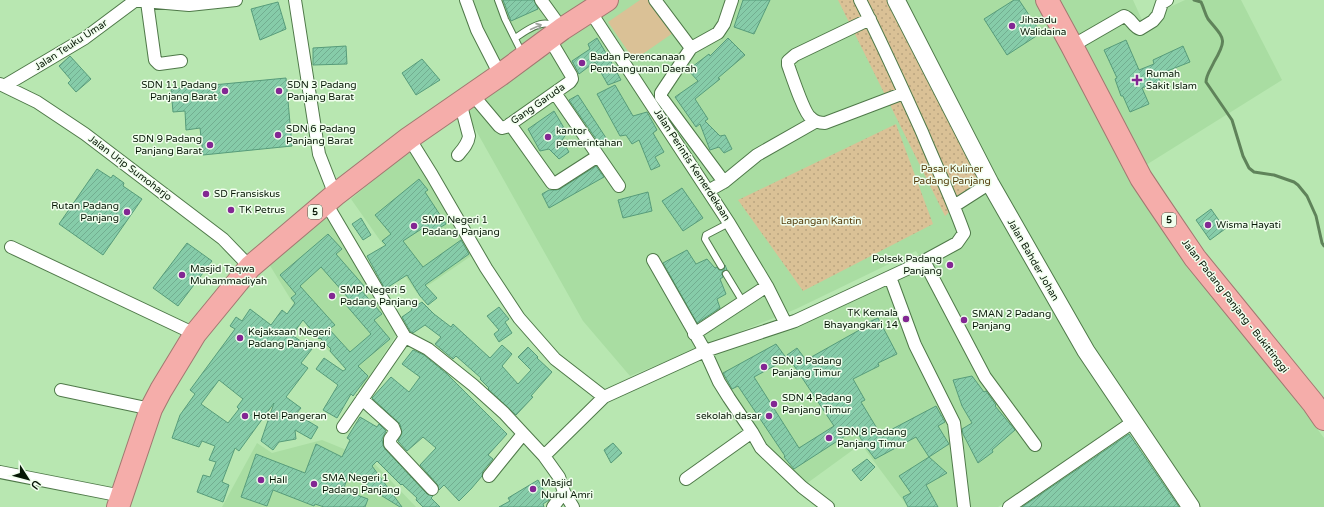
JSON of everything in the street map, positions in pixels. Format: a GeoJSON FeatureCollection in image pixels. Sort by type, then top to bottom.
{"type":"FeatureCollection","features":[{"type":"Feature","properties":{"kind":"highway","name":"Jalan Padang Panjang - Bukittinggi"},"geometry":{"type":"LineString","coordinates":[[1047,0],[1141,178],[1157,202],[1195,258],[1320,406]]}},
{"type":"Feature","properties":{"kind":"highway","name":"5"},"geometry":{"type":"LineString","coordinates":[[120,501],[151,410],[161,390],[195,334],[250,267],[330,199],[409,138],[500,75],[519,48],[555,34],[598,5]]}},
{"type":"Feature","properties":{"kind":"main road","name":"Jalan Bahder Johan"},"geometry":{"type":"LineString","coordinates":[[896,0],[990,183],[1086,351],[1191,507]]}},
{"type":"Feature","properties":{"kind":"street"},"geometry":{"type":"LineString","coordinates":[[132,0],[171,2],[189,5],[236,0]]}},
{"type":"Feature","properties":{"kind":"street"},"geometry":{"type":"LineString","coordinates":[[295,0],[319,154],[330,199],[405,337],[428,349],[473,385],[504,413],[544,456],[559,477],[564,492],[573,507]]}},
{"type":"Feature","properties":{"kind":"street"},"geometry":{"type":"LineString","coordinates":[[466,0],[476,30],[500,75]]}},
{"type":"Feature","properties":{"kind":"street"},"geometry":{"type":"LineString","coordinates":[[541,0],[555,34]]}},
{"type":"Feature","properties":{"kind":"street"},"geometry":{"type":"LineString","coordinates":[[655,0],[691,48]]}},
{"type":"Feature","properties":{"kind":"street"},"geometry":{"type":"LineString","coordinates":[[724,182],[661,97],[661,93],[691,48],[718,33],[724,24],[732,0]]}},
{"type":"Feature","properties":{"kind":"street"},"geometry":{"type":"LineString","coordinates":[[544,456],[604,397],[705,351],[795,321],[924,261],[957,243],[962,238],[964,234],[954,206],[904,93],[860,0]]}},
{"type":"Feature","properties":{"kind":"street"},"geometry":{"type":"LineString","coordinates":[[1072,46],[1124,16],[1140,29],[1153,21],[1158,15],[1162,3],[1167,0]]}},
{"type":"Feature","properties":{"kind":"street"},"geometry":{"type":"LineString","coordinates":[[142,1],[155,60],[159,64],[182,61]]}},
{"type":"Feature","properties":{"kind":"street","name":"Jalan Teuku Umar"},"geometry":{"type":"LineString","coordinates":[[2,85],[85,38],[142,1]]}},
{"type":"Feature","properties":{"kind":"street","name":"Jalan Perintis Kemerdekaan"},"geometry":{"type":"LineString","coordinates":[[598,5],[708,192],[729,223],[767,286],[786,324]]}},
{"type":"Feature","properties":{"kind":"street"},"geometry":{"type":"LineString","coordinates":[[870,19],[791,57],[788,61],[788,65],[807,115],[815,122],[820,124],[826,123],[904,93]]}},
{"type":"Feature","properties":{"kind":"street","name":"Gang Garuda"},"geometry":{"type":"LineString","coordinates":[[466,98],[502,128],[555,93],[572,79],[555,34]]}},
{"type":"Feature","properties":{"kind":"street","name":"Jalan Urip Sumoharjo"},"geometry":{"type":"LineString","coordinates":[[2,85],[37,102],[85,134],[223,239],[250,267]]}},
{"type":"Feature","properties":{"kind":"street"},"geometry":{"type":"LineString","coordinates":[[555,93],[619,186]]}},
{"type":"Feature","properties":{"kind":"street"},"geometry":{"type":"LineString","coordinates":[[458,155],[466,146],[469,136],[466,98]]}},
{"type":"Feature","properties":{"kind":"street"},"geometry":{"type":"LineString","coordinates":[[708,192],[724,182],[757,155],[815,122]]}},
{"type":"Feature","properties":{"kind":"street"},"geometry":{"type":"LineString","coordinates":[[510,124],[552,183],[556,183],[598,156]]}},
{"type":"Feature","properties":{"kind":"street"},"geometry":{"type":"LineString","coordinates":[[409,138],[486,268],[519,318],[556,359],[604,397]]}},
{"type":"Feature","properties":{"kind":"street"},"geometry":{"type":"LineString","coordinates":[[954,206],[990,183]]}},
{"type":"Feature","properties":{"kind":"street"},"geometry":{"type":"LineString","coordinates":[[11,246],[195,334]]}},
{"type":"Feature","properties":{"kind":"street"},"geometry":{"type":"LineString","coordinates":[[653,260],[705,351],[728,398],[752,432],[761,448],[802,487],[828,507]]}},
{"type":"Feature","properties":{"kind":"street"},"geometry":{"type":"LineString","coordinates":[[924,261],[985,378],[1035,445]]}},
{"type":"Feature","properties":{"kind":"street"},"geometry":{"type":"LineString","coordinates":[[890,277],[915,345],[954,423],[964,507]]}},
{"type":"Feature","properties":{"kind":"street"},"geometry":{"type":"LineString","coordinates":[[694,334],[767,286]]}},
{"type":"Feature","properties":{"kind":"street"},"geometry":{"type":"LineString","coordinates":[[344,427],[405,337]]}},
{"type":"Feature","properties":{"kind":"street"},"geometry":{"type":"LineString","coordinates":[[61,390],[151,410]]}},
{"type":"Feature","properties":{"kind":"street"},"geometry":{"type":"LineString","coordinates":[[362,399],[393,427],[395,432],[390,439],[390,444],[432,489]]}},
{"type":"Feature","properties":{"kind":"street"},"geometry":{"type":"LineString","coordinates":[[1009,507],[1133,422]]}},
{"type":"Feature","properties":{"kind":"street"},"geometry":{"type":"LineString","coordinates":[[686,479],[752,432]]}},
{"type":"Feature","properties":{"kind":"street"},"geometry":{"type":"LineString","coordinates":[[489,476],[523,434]]}},
{"type":"Feature","properties":{"kind":"street"},"geometry":{"type":"LineString","coordinates":[[0,472],[120,501]]}},
{"type":"Feature","properties":{"kind":"street"},"geometry":{"type":"LineString","coordinates":[[553,507],[564,492]]}},
{"type":"Feature","properties":{"kind":"lane"},"geometry":{"type":"LineString","coordinates":[[498,0],[504,19],[519,48]]}},
{"type":"Feature","properties":{"kind":"lane"},"geometry":{"type":"LineString","coordinates":[[721,266],[705,239],[706,235],[729,223]]}},
{"type":"Feature","properties":{"kind":"lane"},"geometry":{"type":"LineString","coordinates":[[726,274],[743,302]]}},
{"type":"Feature","properties":{"kind":"shaded area"},"geometry":{"type":"Polygon","coordinates":[[[468,0],[1133,0],[1142,20],[1185,0],[1241,0],[1282,80],[1130,175],[1324,438],[1324,507],[1196,507],[1133,417],[1045,474],[998,507],[908,507],[861,444],[806,484],[766,444],[723,381],[711,354],[923,262],[916,251],[796,309],[630,376],[583,321],[460,102],[500,75],[468,0]]]}},
{"type":"Feature","properties":{"kind":"shaded area","name":"SMP Negeri 1 Padang Panjang"},"geometry":{"type":"Polygon","coordinates":[[[410,150],[474,254],[417,293],[351,199],[410,150]]]}},
{"type":"Feature","properties":{"kind":"shaded area","name":"SMP Negeri 5 Padang Panjang"},"geometry":{"type":"Polygon","coordinates":[[[329,215],[396,335],[362,388],[309,329],[269,264],[329,215]]]}},
{"type":"Feature","properties":{"kind":"shaded area","name":"SMA Negeri 1 Padang Panjang"},"geometry":{"type":"Polygon","coordinates":[[[322,440],[371,460],[416,507],[222,507],[257,443],[272,453],[322,440]]]}},
{"type":"Feature","properties":{"kind":"green space"},"geometry":{"type":"Polygon","coordinates":[[[640,0],[651,0],[673,33],[634,60],[608,22],[640,0]]]}},
{"type":"Feature","properties":{"kind":"green space","name":"Pasar Kuliner Padang Panjang"},"geometry":{"type":"Polygon","coordinates":[[[838,0],[890,0],[982,182],[945,216],[838,0]]]}},
{"type":"Feature","properties":{"kind":"green space","name":"Lapangan Kantin"},"geometry":{"type":"Polygon","coordinates":[[[896,124],[933,224],[803,291],[738,200],[896,124]]]}},
{"type":"Feature","properties":{"kind":"building"},"geometry":{"type":"Polygon","coordinates":[[[503,0],[534,0],[538,9],[511,21],[503,0]]]}},
{"type":"Feature","properties":{"kind":"building"},"geometry":{"type":"Polygon","coordinates":[[[743,0],[770,0],[754,34],[734,27],[743,0]]]}},
{"type":"Feature","properties":{"kind":"building","name":"Jihaadu Walidaina"},"geometry":{"type":"Polygon","coordinates":[[[1014,0],[1019,0],[1041,33],[1007,55],[984,19],[1014,0]]]}},
{"type":"Feature","properties":{"kind":"building"},"geometry":{"type":"Polygon","coordinates":[[[278,2],[286,29],[260,40],[251,9],[278,2]]]}},
{"type":"Feature","properties":{"kind":"building"},"geometry":{"type":"Polygon","coordinates":[[[597,38],[621,80],[608,85],[595,62],[579,74],[572,61],[590,49],[588,44],[597,38]]]}},
{"type":"Feature","properties":{"kind":"building"},"geometry":{"type":"Polygon","coordinates":[[[728,38],[745,55],[718,78],[720,79],[695,99],[708,119],[705,121],[720,136],[725,135],[732,149],[724,153],[719,147],[710,150],[700,124],[696,127],[675,97],[698,81],[688,70],[709,54],[710,56],[728,38]]]}},
{"type":"Feature","properties":{"kind":"building"},"geometry":{"type":"Polygon","coordinates":[[[1126,40],[1139,70],[1154,64],[1153,60],[1183,46],[1190,62],[1157,75],[1160,81],[1142,88],[1149,104],[1130,112],[1123,96],[1121,96],[1115,79],[1117,78],[1104,50],[1126,40]]]}},
{"type":"Feature","properties":{"kind":"building"},"geometry":{"type":"Polygon","coordinates":[[[346,46],[347,64],[313,65],[313,48],[346,46]]]}},
{"type":"Feature","properties":{"kind":"building"},"geometry":{"type":"Polygon","coordinates":[[[70,56],[91,79],[76,92],[68,83],[71,80],[59,66],[70,56]]]}},
{"type":"Feature","properties":{"kind":"building"},"geometry":{"type":"Polygon","coordinates":[[[422,59],[440,80],[416,95],[402,73],[422,59]]]}},
{"type":"Feature","properties":{"kind":"building"},"geometry":{"type":"Polygon","coordinates":[[[286,78],[292,146],[203,155],[200,128],[186,130],[185,111],[173,112],[171,89],[286,78]]]}},
{"type":"Feature","properties":{"kind":"building"},"geometry":{"type":"Polygon","coordinates":[[[615,85],[633,116],[647,112],[657,130],[653,133],[664,152],[655,157],[660,166],[651,170],[639,140],[632,144],[626,135],[620,136],[597,94],[615,85]]]}},
{"type":"Feature","properties":{"kind":"building"},"geometry":{"type":"Polygon","coordinates":[[[578,95],[608,141],[601,146],[569,100],[578,95]]]}},
{"type":"Feature","properties":{"kind":"building","name":"kantor pemerintahan"},"geometry":{"type":"Polygon","coordinates":[[[554,111],[567,133],[562,140],[569,152],[559,159],[549,149],[540,151],[528,129],[554,111]]]}},
{"type":"Feature","properties":{"kind":"building"},"geometry":{"type":"Polygon","coordinates":[[[596,166],[604,177],[549,208],[542,194],[549,190],[560,189],[596,166]]]}},
{"type":"Feature","properties":{"kind":"building"},"geometry":{"type":"Polygon","coordinates":[[[97,169],[111,178],[113,175],[124,183],[123,186],[142,199],[103,255],[59,224],[97,169]]]}},
{"type":"Feature","properties":{"kind":"building"},"geometry":{"type":"Polygon","coordinates":[[[419,179],[428,190],[425,192],[446,224],[431,233],[426,226],[403,241],[423,267],[461,240],[469,254],[425,285],[437,298],[428,305],[420,296],[407,275],[385,289],[367,256],[386,245],[382,241],[391,234],[375,215],[419,179]]]}},
{"type":"Feature","properties":{"kind":"building"},"geometry":{"type":"Polygon","coordinates":[[[682,188],[703,218],[683,231],[662,201],[682,188]]]}},
{"type":"Feature","properties":{"kind":"building"},"geometry":{"type":"Polygon","coordinates":[[[648,192],[652,211],[623,218],[618,200],[648,192]]]}},
{"type":"Feature","properties":{"kind":"building"},"geometry":{"type":"Polygon","coordinates":[[[1211,209],[1225,229],[1210,240],[1196,220],[1211,209]]]}},
{"type":"Feature","properties":{"kind":"building"},"geometry":{"type":"Polygon","coordinates":[[[361,218],[371,235],[363,240],[352,224],[361,218]]]}},
{"type":"Feature","properties":{"kind":"building"},"geometry":{"type":"Polygon","coordinates":[[[328,234],[342,249],[336,254],[364,286],[360,289],[382,314],[374,320],[390,339],[358,366],[368,376],[353,396],[351,394],[337,418],[323,410],[338,385],[316,369],[324,358],[343,371],[346,369],[330,351],[331,349],[320,338],[319,339],[303,320],[292,335],[312,349],[301,363],[308,368],[286,397],[301,408],[296,414],[318,427],[311,439],[295,430],[296,439],[279,442],[273,450],[261,441],[274,403],[239,451],[235,448],[222,482],[229,485],[223,502],[197,492],[203,475],[210,477],[216,462],[209,460],[215,446],[202,441],[199,447],[172,438],[180,415],[195,394],[190,390],[235,329],[230,326],[236,317],[242,321],[250,309],[271,325],[282,310],[287,314],[295,303],[291,298],[296,294],[280,275],[328,234]],[[321,267],[300,286],[335,325],[329,329],[350,352],[371,334],[346,305],[351,301],[321,267]],[[219,380],[201,404],[228,423],[239,409],[237,407],[243,399],[219,380]]]}},
{"type":"Feature","properties":{"kind":"building","name":"Masjid Taqwa Muhammadiyah"},"geometry":{"type":"Polygon","coordinates":[[[187,243],[212,261],[178,306],[153,288],[187,243]]]}},
{"type":"Feature","properties":{"kind":"building"},"geometry":{"type":"Polygon","coordinates":[[[687,250],[696,264],[707,259],[715,268],[717,267],[719,270],[724,270],[725,265],[727,270],[722,272],[723,277],[720,279],[726,294],[717,299],[720,308],[697,323],[663,263],[687,250]]]}},
{"type":"Feature","properties":{"kind":"building"},"geometry":{"type":"Polygon","coordinates":[[[422,302],[434,314],[451,327],[453,324],[490,358],[502,345],[512,354],[502,366],[518,384],[531,370],[518,357],[528,347],[552,372],[531,396],[533,397],[516,415],[488,389],[489,388],[480,379],[481,378],[456,356],[453,359],[435,344],[441,337],[425,325],[413,333],[410,331],[402,317],[422,302]]]}},
{"type":"Feature","properties":{"kind":"building"},"geometry":{"type":"Polygon","coordinates":[[[499,307],[509,319],[505,322],[512,333],[499,342],[494,334],[499,330],[487,316],[499,307]]]}},
{"type":"Feature","properties":{"kind":"building"},"geometry":{"type":"Polygon","coordinates":[[[878,318],[897,354],[878,363],[879,366],[853,379],[865,400],[861,402],[881,435],[936,406],[945,422],[938,426],[949,444],[929,457],[916,437],[875,459],[863,443],[856,429],[794,469],[784,457],[785,456],[738,386],[732,389],[723,373],[776,344],[787,359],[754,377],[799,448],[834,426],[787,355],[797,348],[806,360],[863,328],[862,325],[878,318]]]}},
{"type":"Feature","properties":{"kind":"building"},"geometry":{"type":"Polygon","coordinates":[[[413,350],[424,355],[447,374],[507,434],[488,455],[493,459],[483,471],[482,476],[459,501],[444,485],[439,490],[437,484],[420,465],[436,448],[423,437],[407,451],[398,441],[402,433],[400,424],[372,398],[391,377],[409,392],[420,377],[402,364],[413,350]]]}},
{"type":"Feature","properties":{"kind":"building"},"geometry":{"type":"Polygon","coordinates":[[[972,376],[984,392],[986,391],[996,405],[995,406],[1015,430],[992,450],[993,452],[978,463],[963,434],[962,429],[972,423],[962,406],[953,380],[972,376]]]}},
{"type":"Feature","properties":{"kind":"building","name":"SMA Negeri 1 Padang Panjang"},"geometry":{"type":"Polygon","coordinates":[[[360,417],[377,427],[379,424],[386,431],[382,439],[385,449],[427,494],[433,496],[431,498],[440,507],[423,507],[416,500],[417,498],[402,484],[401,485],[377,461],[372,466],[402,507],[366,486],[368,481],[350,472],[343,490],[368,499],[365,507],[324,507],[315,504],[314,506],[273,490],[267,506],[241,497],[256,454],[305,473],[316,444],[342,457],[350,440],[347,438],[360,417]]]}},
{"type":"Feature","properties":{"kind":"building"},"geometry":{"type":"Polygon","coordinates":[[[1129,434],[1179,507],[1022,507],[1129,434]]]}},
{"type":"Feature","properties":{"kind":"building"},"geometry":{"type":"Polygon","coordinates":[[[613,443],[622,453],[611,463],[604,450],[613,443]]]}},
{"type":"Feature","properties":{"kind":"building"},"geometry":{"type":"Polygon","coordinates":[[[929,457],[947,473],[926,485],[938,507],[908,507],[903,497],[911,493],[899,476],[929,457]]]}},
{"type":"Feature","properties":{"kind":"building"},"geometry":{"type":"Polygon","coordinates":[[[867,459],[875,467],[861,481],[852,470],[867,459]]]}},
{"type":"Feature","properties":{"kind":"building","name":"Masjid Nurul Amri"},"geometry":{"type":"Polygon","coordinates":[[[538,480],[549,500],[543,504],[544,507],[499,507],[510,501],[508,498],[538,480]]]}},
{"type":"Feature","properties":{"kind":"waterway"},"geometry":{"type":"LineString","coordinates":[[1194,0],[1201,2],[1208,19],[1221,35],[1221,48],[1208,74],[1206,82],[1232,120],[1243,156],[1249,168],[1254,172],[1274,175],[1294,182],[1298,185],[1307,196],[1316,216],[1324,246]]}},
{"type":"Feature","properties":{"kind":"place","name":"Jihaadu Walidaina"},"geometry":{"type":"Point","coordinates":[1012,26]}},
{"type":"Feature","properties":{"kind":"place","name":"Badan Perencanaan Pembangunan Daerah"},"geometry":{"type":"Point","coordinates":[582,63]}},
{"type":"Feature","properties":{"kind":"place","name":"Rumah Sakit Islam"},"geometry":{"type":"Point","coordinates":[1137,80]}},
{"type":"Feature","properties":{"kind":"place","name":"SDN 11 Padang Panjang Barat"},"geometry":{"type":"Point","coordinates":[225,91]}},
{"type":"Feature","properties":{"kind":"place","name":"SDN 3 Padang Panjang Barat"},"geometry":{"type":"Point","coordinates":[279,91]}},
{"type":"Feature","properties":{"kind":"place","name":"SDN 6 Padang Panjang Barat"},"geometry":{"type":"Point","coordinates":[278,135]}},
{"type":"Feature","properties":{"kind":"place","name":"kantor pemerintahan"},"geometry":{"type":"Point","coordinates":[548,137]}},
{"type":"Feature","properties":{"kind":"place","name":"SDN 9 Padang Panjang Barat"},"geometry":{"type":"Point","coordinates":[210,145]}},
{"type":"Feature","properties":{"kind":"place","name":"SD Fransiskus"},"geometry":{"type":"Point","coordinates":[206,194]}},
{"type":"Feature","properties":{"kind":"place","name":"TK Petrus"},"geometry":{"type":"Point","coordinates":[231,210]}},
{"type":"Feature","properties":{"kind":"place","name":"Rutan Padang Panjang"},"geometry":{"type":"Point","coordinates":[127,212]}},
{"type":"Feature","properties":{"kind":"place","name":"Wisma Hayati"},"geometry":{"type":"Point","coordinates":[1208,225]}},
{"type":"Feature","properties":{"kind":"place","name":"SMP Negeri 1 Padang Panjang"},"geometry":{"type":"Point","coordinates":[414,226]}},
{"type":"Feature","properties":{"kind":"place","name":"Polsek Padang Panjang"},"geometry":{"type":"Point","coordinates":[950,265]}},
{"type":"Feature","properties":{"kind":"place","name":"Masjid Taqwa Muhammadiyah"},"geometry":{"type":"Point","coordinates":[182,275]}},
{"type":"Feature","properties":{"kind":"place","name":"SMP Negeri 5 Padang Panjang"},"geometry":{"type":"Point","coordinates":[332,296]}},
{"type":"Feature","properties":{"kind":"place","name":"TK Kemala Bhayangkari 14"},"geometry":{"type":"Point","coordinates":[906,319]}},
{"type":"Feature","properties":{"kind":"place","name":"SMAN 2 Padang Panjang"},"geometry":{"type":"Point","coordinates":[964,320]}},
{"type":"Feature","properties":{"kind":"place","name":"Kejaksaan Negeri Padang Panjang"},"geometry":{"type":"Point","coordinates":[240,338]}},
{"type":"Feature","properties":{"kind":"place","name":"SDN 3 Padang Panjang Timur"},"geometry":{"type":"Point","coordinates":[764,367]}},
{"type":"Feature","properties":{"kind":"place","name":"SDN 4 Padang Panjang Timur"},"geometry":{"type":"Point","coordinates":[774,404]}},
{"type":"Feature","properties":{"kind":"place","name":"Hotel Pangeran"},"geometry":{"type":"Point","coordinates":[245,416]}},
{"type":"Feature","properties":{"kind":"place","name":"sekolah dasar"},"geometry":{"type":"Point","coordinates":[769,416]}},
{"type":"Feature","properties":{"kind":"place","name":"SDN 8 Padang Panjang Timur"},"geometry":{"type":"Point","coordinates":[829,438]}},
{"type":"Feature","properties":{"kind":"place","name":"Hall"},"geometry":{"type":"Point","coordinates":[261,480]}},
{"type":"Feature","properties":{"kind":"place","name":"SMA Negeri 1 Padang Panjang"},"geometry":{"type":"Point","coordinates":[314,484]}},
{"type":"Feature","properties":{"kind":"place","name":"Masjid Nurul Amri"},"geometry":{"type":"Point","coordinates":[533,489]}}]}
